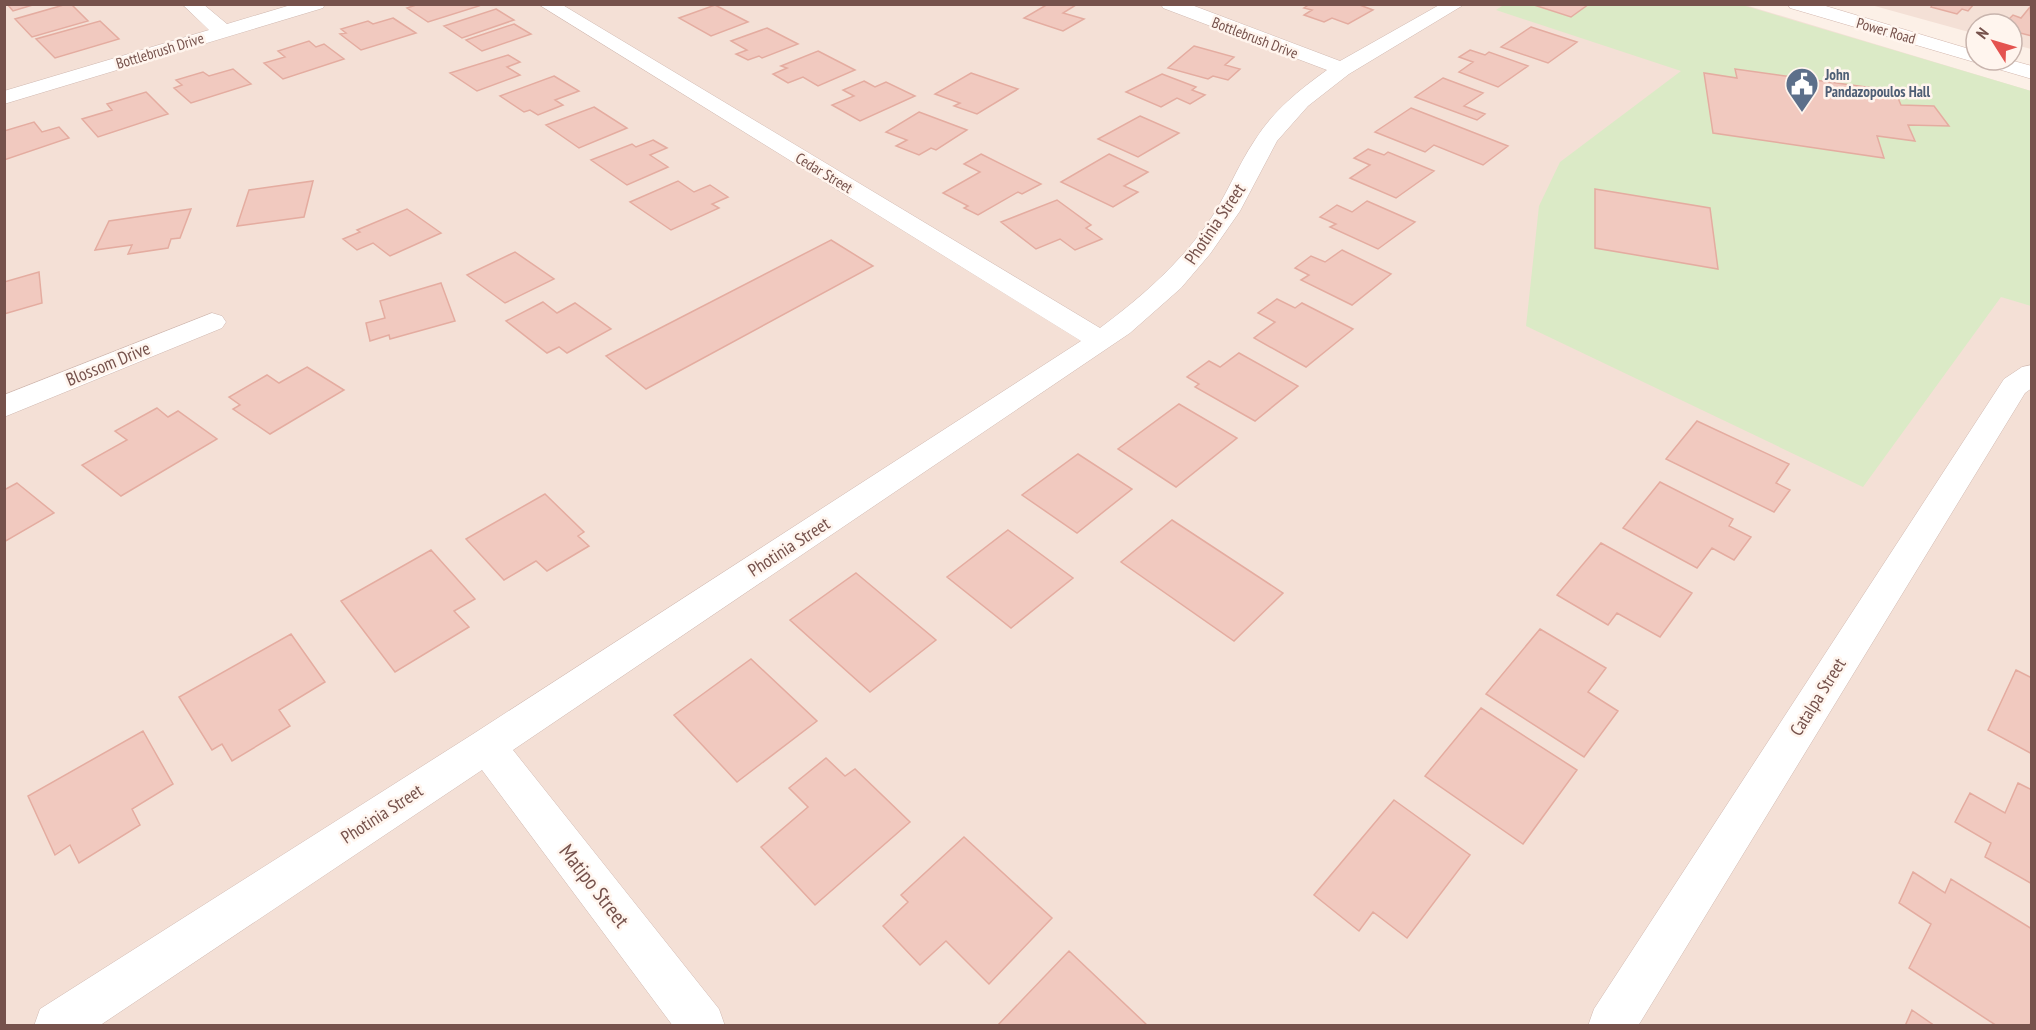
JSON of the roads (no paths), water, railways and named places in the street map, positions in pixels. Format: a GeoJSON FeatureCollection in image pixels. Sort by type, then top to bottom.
{"type":"FeatureCollection","features":[{"type":"Feature","properties":{"kind":"street"},"geometry":{"type":"LineString","coordinates":[[190,4],[224,32]]}},
{"type":"Feature","properties":{"kind":"street","name":"Bottlebrush Drive"},"geometry":{"type":"LineString","coordinates":[[4,98],[316,4]]}},
{"type":"Feature","properties":{"kind":"street","name":"Cedar Street"},"geometry":{"type":"LineString","coordinates":[[547,4],[1101,340]]}},
{"type":"Feature","properties":{"kind":"street","name":"Bottlebrush Drive"},"geometry":{"type":"LineString","coordinates":[[1170,4],[1342,69]]}},
{"type":"Feature","properties":{"kind":"street","name":"Photinia Street"},"geometry":{"type":"LineString","coordinates":[[57,1026],[487,746],[1101,340],[1165,291],[1191,263],[1230,209],[1266,140],[1279,122],[1314,90],[1342,69],[1456,4]]}},
{"type":"Feature","properties":{"kind":"street","name":"Power Road"},"geometry":{"type":"LineString","coordinates":[[1797,4],[1964,53]]}},
{"type":"Feature","properties":{"kind":"street","name":"Blossom Drive"},"geometry":{"type":"LineString","coordinates":[[4,407],[212,322]]}},
{"type":"Feature","properties":{"kind":"street","name":"Catalpa Street"},"geometry":{"type":"LineString","coordinates":[[1611,1026],[2014,386],[2031,374]]}},
{"type":"Feature","properties":{"kind":"street","name":"Matipo Street"},"geometry":{"type":"LineString","coordinates":[[487,746],[702,1026]]}},
{"type":"Feature","properties":{"kind":"place","name":"John Pandazopoulos Hall"},"geometry":{"type":"Point","coordinates":[1802,113]}}]}
